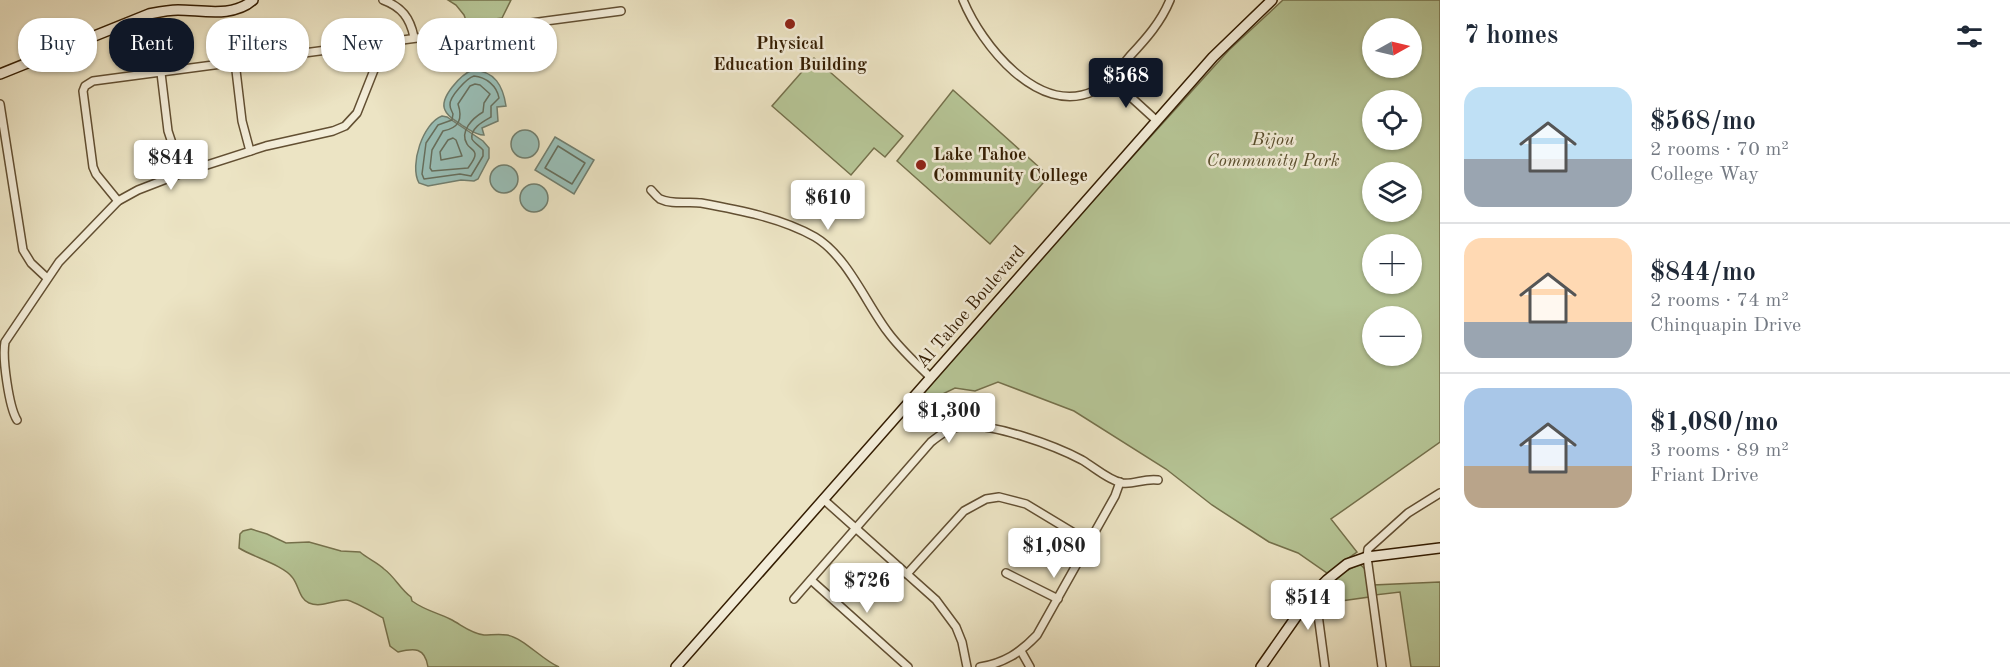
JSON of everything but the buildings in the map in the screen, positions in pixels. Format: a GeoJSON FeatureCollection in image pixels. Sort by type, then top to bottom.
{"type":"FeatureCollection","features":[{"type":"Feature","properties":{"kind":"main road"},"geometry":{"type":"LineString","coordinates":[[0,74],[150,14],[175,10],[228,10],[243,6],[253,0]]}},
{"type":"Feature","properties":{"kind":"main road","name":"Al Tahoe Boulevard"},"geometry":{"type":"LineString","coordinates":[[676,667],[1224,45],[1272,0]]}},
{"type":"Feature","properties":{"kind":"main road"},"geometry":{"type":"LineString","coordinates":[[1264,665],[1315,592],[1341,568],[1354,560],[1367,556],[1440,548]]}},
{"type":"Feature","properties":{"kind":"street"},"geometry":{"type":"LineString","coordinates":[[383,0],[395,5],[405,14],[414,37]]}},
{"type":"Feature","properties":{"kind":"street"},"geometry":{"type":"LineString","coordinates":[[963,0],[977,30],[998,57],[1013,71],[1036,86],[1058,95],[1080,96],[1102,87],[1111,79],[1156,26],[1170,0]]}},
{"type":"Feature","properties":{"kind":"street"},"geometry":{"type":"LineString","coordinates":[[405,39],[621,11]]}},
{"type":"Feature","properties":{"kind":"street"},"geometry":{"type":"LineString","coordinates":[[118,201],[96,174],[93,166],[83,91],[85,86],[93,81],[206,66]]}},
{"type":"Feature","properties":{"kind":"street"},"geometry":{"type":"LineString","coordinates":[[236,72],[242,121],[250,151]]}},
{"type":"Feature","properties":{"kind":"street"},"geometry":{"type":"LineString","coordinates":[[17,420],[10,396],[4,355],[5,342],[47,278],[72,247],[118,201],[138,190],[182,173],[250,151],[333,131],[351,121],[357,113],[373,72]]}},
{"type":"Feature","properties":{"kind":"street"},"geometry":{"type":"LineString","coordinates":[[161,73],[168,131],[182,173]]}},
{"type":"Feature","properties":{"kind":"street"},"geometry":{"type":"LineString","coordinates":[[1111,79],[1157,120]]}},
{"type":"Feature","properties":{"kind":"street"},"geometry":{"type":"LineString","coordinates":[[0,104],[23,250],[31,263],[47,278]]}},
{"type":"Feature","properties":{"kind":"street"},"geometry":{"type":"LineString","coordinates":[[651,190],[659,199],[700,202],[762,217],[817,238],[827,246],[850,275],[889,334],[931,378]]}},
{"type":"Feature","properties":{"kind":"street"},"geometry":{"type":"LineString","coordinates":[[794,599],[931,442],[941,434],[962,426],[1000,431],[1051,447],[1081,460],[1120,483],[1145,479],[1158,480]]}},
{"type":"Feature","properties":{"kind":"street"},"geometry":{"type":"LineString","coordinates":[[980,667],[995,664],[1021,651],[1037,635],[1115,496],[1120,483]]}},
{"type":"Feature","properties":{"kind":"street"},"geometry":{"type":"LineString","coordinates":[[1382,667],[1367,556],[1370,546],[1393,525],[1440,493]]}},
{"type":"Feature","properties":{"kind":"street"},"geometry":{"type":"LineString","coordinates":[[907,574],[964,511],[986,499],[999,497],[1026,504],[1089,542]]}},
{"type":"Feature","properties":{"kind":"street"},"geometry":{"type":"LineString","coordinates":[[823,499],[936,600],[957,627],[967,667]]}},
{"type":"Feature","properties":{"kind":"street"},"geometry":{"type":"LineString","coordinates":[[1006,573],[1058,599]]}},
{"type":"Feature","properties":{"kind":"street"},"geometry":{"type":"LineString","coordinates":[[811,580],[909,667]]}},
{"type":"Feature","properties":{"kind":"street"},"geometry":{"type":"LineString","coordinates":[[1315,592],[1325,667]]}},
{"type":"Feature","properties":{"kind":"street"},"geometry":{"type":"LineString","coordinates":[[1021,651],[1030,667]]}},
{"type":"Feature","properties":{"kind":"green space"},"geometry":{"type":"Polygon","coordinates":[[[448,0],[511,0],[502,18],[465,18],[456,5],[448,0]]]}},
{"type":"Feature","properties":{"kind":"green space","name":"Bijou Community Park"},"geometry":{"type":"Polygon","coordinates":[[[1283,0],[1440,0],[1440,442],[1331,519],[1357,552],[1327,573],[1298,553],[1269,542],[1212,505],[1166,469],[1074,411],[998,382],[975,391],[955,388],[920,405],[916,402],[1019,282],[1229,50],[1283,0]]]}},
{"type":"Feature","properties":{"kind":"green space"},"geometry":{"type":"Polygon","coordinates":[[[814,58],[903,136],[885,157],[874,148],[851,175],[772,106],[814,58]]]}},
{"type":"Feature","properties":{"kind":"green space"},"geometry":{"type":"Polygon","coordinates":[[[953,90],[1049,176],[990,244],[897,161],[953,90]]]}},
{"type":"Feature","properties":{"kind":"green space"},"geometry":{"type":"Polygon","coordinates":[[[251,529],[286,543],[309,542],[341,551],[360,552],[388,572],[417,604],[474,632],[513,637],[559,667],[428,667],[427,660],[418,650],[398,652],[390,646],[383,618],[346,600],[318,605],[306,601],[288,573],[239,548],[240,534],[251,529]]]}},
{"type":"Feature","properties":{"kind":"green space"},"geometry":{"type":"Polygon","coordinates":[[[1360,564],[1365,569],[1369,597],[1320,604],[1320,590],[1339,574],[1360,564]]]}},
{"type":"Feature","properties":{"kind":"green space"},"geometry":{"type":"Polygon","coordinates":[[[1440,582],[1440,667],[1411,667],[1400,592],[1375,595],[1373,585],[1440,582]]]}},
{"type":"Feature","properties":{"kind":"water"},"geometry":{"type":"Polygon","coordinates":[[[468,72],[487,73],[497,81],[503,92],[506,106],[497,107],[498,121],[482,128],[484,135],[473,132],[446,113],[445,99],[452,87],[468,72]]]}},
{"type":"Feature","properties":{"kind":"water"},"geometry":{"type":"Polygon","coordinates":[[[442,116],[483,141],[489,148],[489,158],[478,179],[428,186],[419,183],[416,166],[420,145],[429,127],[442,116]]]}},
{"type":"Feature","properties":{"kind":"water"},"geometry":{"type":"Polygon","coordinates":[[[525,130],[535,134],[539,144],[535,154],[525,158],[515,154],[511,144],[515,134],[525,130]]]}},
{"type":"Feature","properties":{"kind":"water"},"geometry":{"type":"Polygon","coordinates":[[[555,137],[594,160],[574,194],[535,170],[555,137]]]}},
{"type":"Feature","properties":{"kind":"water"},"geometry":{"type":"Polygon","coordinates":[[[504,165],[514,169],[518,179],[514,189],[504,193],[494,189],[490,179],[494,169],[504,165]]]}},
{"type":"Feature","properties":{"kind":"water"},"geometry":{"type":"Polygon","coordinates":[[[534,184],[544,188],[548,198],[544,208],[534,212],[524,208],[520,198],[524,188],[534,184]]]}},
{"type":"Feature","properties":{"kind":"place","name":"Physical Education Building"},"geometry":{"type":"Point","coordinates":[790,24]}},
{"type":"Feature","properties":{"kind":"place","name":"Lake Tahoe Community College"},"geometry":{"type":"Point","coordinates":[921,165]}}]}
